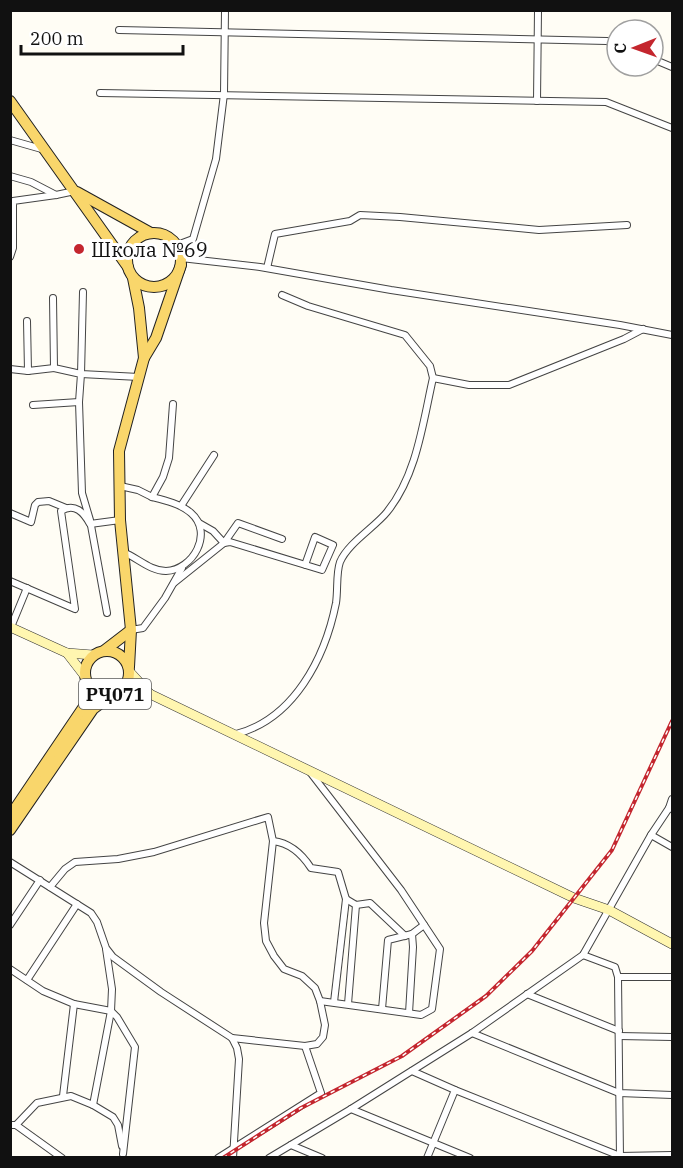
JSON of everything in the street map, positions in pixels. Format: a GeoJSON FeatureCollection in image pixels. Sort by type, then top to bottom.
{"type":"FeatureCollection","features":[{"type":"Feature","properties":{"kind":"main road"},"geometry":{"type":"LineString","coordinates":[[10,101],[134,278],[144,358]]}},
{"type":"Feature","properties":{"kind":"main road"},"geometry":{"type":"LineString","coordinates":[[75,191],[151,233],[165,235],[177,245],[181,261],[178,273],[166,285],[148,287],[134,278]]}},
{"type":"Feature","properties":{"kind":"main road"},"geometry":{"type":"LineString","coordinates":[[128,267],[127,258],[135,241],[151,233]]}},
{"type":"Feature","properties":{"kind":"main road"},"geometry":{"type":"LineString","coordinates":[[129,669],[131,630],[120,520],[119,451],[144,358],[156,338],[181,261]]}},
{"type":"Feature","properties":{"kind":"main road"},"geometry":{"type":"LineString","coordinates":[[105,650],[131,630]]}},
{"type":"Feature","properties":{"kind":"main road","name":"РҶ071"},"geometry":{"type":"LineString","coordinates":[[105,650],[117,652],[129,669],[126,685],[114,694],[94,692],[85,678],[85,667],[93,655],[105,650]]}},
{"type":"Feature","properties":{"kind":"main road"},"geometry":{"type":"LineString","coordinates":[[10,816],[85,705],[85,678]]}},
{"type":"Feature","properties":{"kind":"main road"},"geometry":{"type":"LineString","coordinates":[[10,830],[93,709],[114,694]]}},
{"type":"Feature","properties":{"kind":"street"},"geometry":{"type":"LineString","coordinates":[[177,245],[193,239],[216,159],[224,94],[225,10]]}},
{"type":"Feature","properties":{"kind":"street"},"geometry":{"type":"LineString","coordinates":[[537,101],[538,10]]}},
{"type":"Feature","properties":{"kind":"street"},"geometry":{"type":"LineString","coordinates":[[119,30],[605,41]]}},
{"type":"Feature","properties":{"kind":"street"},"geometry":{"type":"LineString","coordinates":[[100,93],[606,102],[672,128]]}},
{"type":"Feature","properties":{"kind":"street"},"geometry":{"type":"LineString","coordinates":[[10,140],[45,150]]}},
{"type":"Feature","properties":{"kind":"street"},"geometry":{"type":"LineString","coordinates":[[10,176],[56,195]]}},
{"type":"Feature","properties":{"kind":"street"},"geometry":{"type":"LineString","coordinates":[[10,257],[13,201],[75,191]]}},
{"type":"Feature","properties":{"kind":"street"},"geometry":{"type":"LineString","coordinates":[[267,268],[275,234],[350,220],[360,215],[539,230],[627,225]]}},
{"type":"Feature","properties":{"kind":"street"},"geometry":{"type":"LineString","coordinates":[[181,261],[267,268],[391,290],[671,333]]}},
{"type":"Feature","properties":{"kind":"street"},"geometry":{"type":"LineString","coordinates":[[83,292],[79,402],[82,493],[107,613]]}},
{"type":"Feature","properties":{"kind":"street"},"geometry":{"type":"LineString","coordinates":[[236,734],[251,730],[275,716],[293,700],[308,679],[328,633],[336,602],[340,562],[387,512],[403,487],[419,442],[433,378],[430,366],[405,335],[308,306],[282,295]]}},
{"type":"Feature","properties":{"kind":"street"},"geometry":{"type":"LineString","coordinates":[[53,298],[54,368]]}},
{"type":"Feature","properties":{"kind":"street"},"geometry":{"type":"LineString","coordinates":[[27,321],[28,371]]}},
{"type":"Feature","properties":{"kind":"street"},"geometry":{"type":"LineString","coordinates":[[433,378],[469,385],[509,385],[624,339],[643,329]]}},
{"type":"Feature","properties":{"kind":"street"},"geometry":{"type":"LineString","coordinates":[[10,369],[28,371],[54,368],[81,374],[139,377]]}},
{"type":"Feature","properties":{"kind":"street"},"geometry":{"type":"LineString","coordinates":[[33,405],[79,402]]}},
{"type":"Feature","properties":{"kind":"street"},"geometry":{"type":"LineString","coordinates":[[152,497],[163,477],[169,458],[173,404]]}},
{"type":"Feature","properties":{"kind":"street"},"geometry":{"type":"LineString","coordinates":[[181,506],[214,455]]}},
{"type":"Feature","properties":{"kind":"street"},"geometry":{"type":"LineString","coordinates":[[120,486],[138,490],[181,506],[199,523],[213,531],[224,543]]}},
{"type":"Feature","properties":{"kind":"street"},"geometry":{"type":"LineString","coordinates":[[10,513],[31,522],[38,501],[49,501],[84,512],[90,524]]}},
{"type":"Feature","properties":{"kind":"street"},"geometry":{"type":"LineString","coordinates":[[10,581],[75,609],[61,511],[66,508]]}},
{"type":"Feature","properties":{"kind":"street"},"geometry":{"type":"LineString","coordinates":[[90,524],[120,520]]}},
{"type":"Feature","properties":{"kind":"street"},"geometry":{"type":"LineString","coordinates":[[131,630],[143,628],[165,598],[182,568],[196,554],[200,540],[199,523]]}},
{"type":"Feature","properties":{"kind":"street"},"geometry":{"type":"LineString","coordinates":[[174,583],[224,543],[238,523],[282,539]]}},
{"type":"Feature","properties":{"kind":"street"},"geometry":{"type":"LineString","coordinates":[[224,543],[230,542],[305,565],[322,570],[333,545],[315,537],[305,565]]}},
{"type":"Feature","properties":{"kind":"street"},"geometry":{"type":"LineString","coordinates":[[123,552],[138,558],[150,568],[165,571],[182,568]]}},
{"type":"Feature","properties":{"kind":"street"},"geometry":{"type":"LineString","coordinates":[[27,588],[11,627],[67,653],[93,655]]}},
{"type":"Feature","properties":{"kind":"street"},"geometry":{"type":"LineString","coordinates":[[67,653],[85,678]]}},
{"type":"Feature","properties":{"kind":"street"},"geometry":{"type":"LineString","coordinates":[[129,669],[150,694]]}},
{"type":"Feature","properties":{"kind":"street"},"geometry":{"type":"LineString","coordinates":[[114,694],[150,694],[574,898],[609,910],[672,944]]}},
{"type":"Feature","properties":{"kind":"street"},"geometry":{"type":"LineString","coordinates":[[308,770],[401,890],[440,949],[432,1009],[422,1015],[320,1000]]}},
{"type":"Feature","properties":{"kind":"street"},"geometry":{"type":"LineString","coordinates":[[269,1158],[472,1033],[583,955],[651,836],[671,809],[672,800]]}},
{"type":"Feature","properties":{"kind":"street"},"geometry":{"type":"LineString","coordinates":[[50,887],[65,869],[75,862],[118,859],[154,852],[268,817],[273,841],[264,923],[266,941],[273,956],[284,969],[302,976],[315,988],[325,1025],[323,1037],[317,1044],[305,1046],[232,1038],[161,992],[113,957],[105,948]]}},
{"type":"Feature","properties":{"kind":"street"},"geometry":{"type":"LineString","coordinates":[[651,836],[672,847]]}},
{"type":"Feature","properties":{"kind":"street"},"geometry":{"type":"LineString","coordinates":[[273,841],[281,842],[302,854],[311,868],[338,872],[346,899],[334,1002]]}},
{"type":"Feature","properties":{"kind":"street"},"geometry":{"type":"LineString","coordinates":[[10,862],[91,913],[97,922],[105,948],[112,989],[111,1011],[93,1105]]}},
{"type":"Feature","properties":{"kind":"street"},"geometry":{"type":"LineString","coordinates":[[10,925],[40,880]]}},
{"type":"Feature","properties":{"kind":"street"},"geometry":{"type":"LineString","coordinates":[[346,899],[356,905],[370,903],[408,935],[413,947],[409,1013]]}},
{"type":"Feature","properties":{"kind":"street"},"geometry":{"type":"LineString","coordinates":[[27,980],[77,904]]}},
{"type":"Feature","properties":{"kind":"street"},"geometry":{"type":"LineString","coordinates":[[348,1004],[356,905]]}},
{"type":"Feature","properties":{"kind":"street"},"geometry":{"type":"LineString","coordinates":[[382,1009],[388,940],[408,935],[424,925]]}},
{"type":"Feature","properties":{"kind":"street"},"geometry":{"type":"LineString","coordinates":[[583,955],[615,967],[618,977],[620,1157]]}},
{"type":"Feature","properties":{"kind":"street"},"geometry":{"type":"LineString","coordinates":[[10,969],[43,991],[74,1004],[111,1011],[135,1047],[122,1156]]}},
{"type":"Feature","properties":{"kind":"street"},"geometry":{"type":"LineString","coordinates":[[618,977],[672,977]]}},
{"type":"Feature","properties":{"kind":"street"},"geometry":{"type":"LineString","coordinates":[[526,994],[619,1033],[672,1037]]}},
{"type":"Feature","properties":{"kind":"street"},"geometry":{"type":"LineString","coordinates":[[63,1096],[74,1004]]}},
{"type":"Feature","properties":{"kind":"street"},"geometry":{"type":"LineString","coordinates":[[472,1033],[619,1093],[672,1095]]}},
{"type":"Feature","properties":{"kind":"street"},"geometry":{"type":"LineString","coordinates":[[232,1038],[239,1059],[233,1158]]}},
{"type":"Feature","properties":{"kind":"street"},"geometry":{"type":"LineString","coordinates":[[218,1158],[321,1093],[305,1046]]}},
{"type":"Feature","properties":{"kind":"street"},"geometry":{"type":"LineString","coordinates":[[412,1071],[620,1157],[672,1155]]}},
{"type":"Feature","properties":{"kind":"street"},"geometry":{"type":"LineString","coordinates":[[427,1158],[455,1090]]}},
{"type":"Feature","properties":{"kind":"street"},"geometry":{"type":"LineString","coordinates":[[62,1158],[13,1125],[37,1102],[63,1096],[71,1096],[93,1105],[113,1117],[118,1125],[122,1156]]}},
{"type":"Feature","properties":{"kind":"street"},"geometry":{"type":"LineString","coordinates":[[351,1109],[470,1158]]}},
{"type":"Feature","properties":{"kind":"street"},"geometry":{"type":"LineString","coordinates":[[291,1145],[322,1158]]}},
{"type":"Feature","properties":{"kind":"railway"},"geometry":{"type":"LineString","coordinates":[[223,1158],[301,1108],[402,1056],[486,996],[532,951],[612,850],[672,721]]}},
{"type":"Feature","properties":{"kind":"place","name":"Школа №69"},"geometry":{"type":"Point","coordinates":[79,249]}}]}
